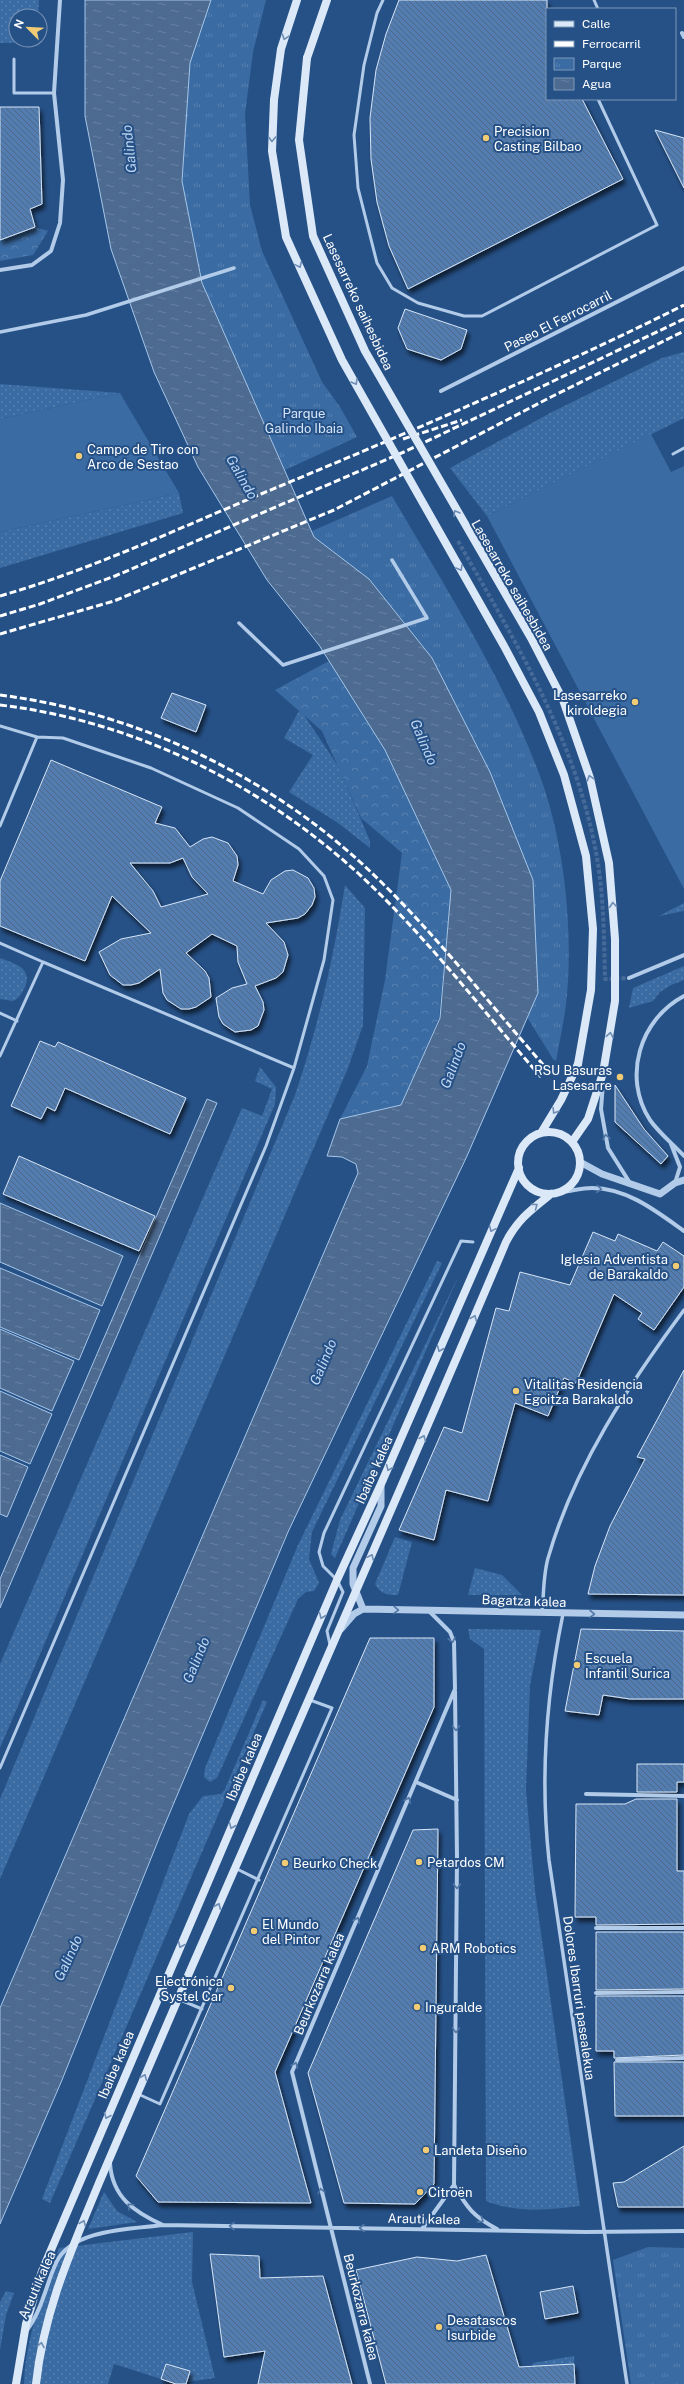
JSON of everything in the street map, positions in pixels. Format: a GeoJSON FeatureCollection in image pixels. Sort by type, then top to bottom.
{"type":"FeatureCollection","features":[{"type":"Feature","properties":{"kind":"main road"},"geometry":{"type":"LineString","coordinates":[[297,0],[281,49],[274,100],[272,151],[286,237],[342,360],[539,712],[564,775],[586,856],[593,929],[591,990],[578,1064],[561,1100],[541,1133]]}},
{"type":"Feature","properties":{"kind":"main road","name":"Lasesarreko saihesbidea"},"geometry":{"type":"LineString","coordinates":[[327,0],[307,58],[299,140],[313,236],[365,351],[531,638],[563,700],[590,778],[609,863],[615,939],[615,1001],[603,1073],[588,1119],[572,1142]]}},
{"type":"Feature","properties":{"kind":"main road"},"geometry":{"type":"LineString","coordinates":[[36,2384],[40,2345],[46,2323],[74,2243],[178,1999],[356,1593],[506,1242],[514,1225],[526,1213],[551,1194],[561,1192],[575,1180],[580,1162],[579,1155],[572,1142],[557,1133],[541,1133],[533,1137],[521,1150],[518,1168],[523,1180],[532,1189],[551,1194]]}},
{"type":"Feature","properties":{"kind":"main road","name":"Ibaibe kalea"},"geometry":{"type":"LineString","coordinates":[[16,2384],[24,2335],[42,2271],[337,1580],[382,1484],[518,1168]]}},
{"type":"Feature","properties":{"kind":"street"},"geometry":{"type":"LineString","coordinates":[[0,270],[32,266],[51,251],[60,223],[63,180],[54,93],[60,0]]}},
{"type":"Feature","properties":{"kind":"street"},"geometry":{"type":"LineString","coordinates":[[0,332],[86,315],[234,268]]}},
{"type":"Feature","properties":{"kind":"street","name":"Paseo El Ferrocarril"},"geometry":{"type":"LineString","coordinates":[[441,391],[684,268]]}},
{"type":"Feature","properties":{"kind":"street"},"geometry":{"type":"LineString","coordinates":[[239,623],[283,665],[427,618],[392,560]]}},
{"type":"Feature","properties":{"kind":"street"},"geometry":{"type":"LineString","coordinates":[[629,978],[684,955]]}},
{"type":"Feature","properties":{"kind":"street"},"geometry":{"type":"LineString","coordinates":[[684,996],[675,1001],[652,1022],[641,1046],[636,1069],[639,1097],[651,1120],[684,1156]]}},
{"type":"Feature","properties":{"kind":"street"},"geometry":{"type":"LineString","coordinates":[[603,1073],[601,1109],[608,1148],[630,1183]]}},
{"type":"Feature","properties":{"kind":"street"},"geometry":{"type":"LineString","coordinates":[[670,1140],[680,1167],[675,1183]]}},
{"type":"Feature","properties":{"kind":"street"},"geometry":{"type":"LineString","coordinates":[[580,1162],[602,1174],[660,1194],[675,1183],[684,1180]]}},
{"type":"Feature","properties":{"kind":"street"},"geometry":{"type":"LineString","coordinates":[[561,1192],[591,1188],[608,1190],[630,1196],[658,1212],[684,1231]]}},
{"type":"Feature","properties":{"kind":"street"},"geometry":{"type":"LineString","coordinates":[[542,1612],[548,1556],[565,1509],[614,1413],[684,1310]]}},
{"type":"Feature","properties":{"kind":"street"},"geometry":{"type":"LineString","coordinates":[[338,1633],[354,1614],[363,1609],[356,1593],[352,1577],[354,1568],[381,1506],[382,1484]]}},
{"type":"Feature","properties":{"kind":"street","name":"Bagatza kalea"},"geometry":{"type":"LineString","coordinates":[[363,1609],[542,1612],[563,1614],[684,1615]]}},
{"type":"Feature","properties":{"kind":"street","name":"Beurkozarra kalea"},"geometry":{"type":"LineString","coordinates":[[370,2384],[292,2072],[455,1689],[454,1642],[450,1632],[429,1610]]}},
{"type":"Feature","properties":{"kind":"street","name":"Dolores Ibarruri pasealekua"},"geometry":{"type":"LineString","coordinates":[[563,1614],[553,1661],[546,1725],[544,1814],[549,1860],[627,2384]]}},
{"type":"Feature","properties":{"kind":"street"},"geometry":{"type":"LineString","coordinates":[[455,1689],[457,1800],[454,2185],[466,2206],[478,2219],[499,2230]]}},
{"type":"Feature","properties":{"kind":"street"},"geometry":{"type":"LineString","coordinates":[[416,1782],[457,1800]]}},
{"type":"Feature","properties":{"kind":"street"},"geometry":{"type":"LineString","coordinates":[[586,1794],[684,1796]]}},
{"type":"Feature","properties":{"kind":"street"},"geometry":{"type":"LineString","coordinates":[[596,1928],[684,1928]]}},
{"type":"Feature","properties":{"kind":"street"},"geometry":{"type":"LineString","coordinates":[[596,1993],[684,1992]]}},
{"type":"Feature","properties":{"kind":"street"},"geometry":{"type":"LineString","coordinates":[[617,2060],[684,2058]]}},
{"type":"Feature","properties":{"kind":"street","name":"Arauti kalea"},"geometry":{"type":"LineString","coordinates":[[110,2158],[111,2176],[122,2199],[139,2214],[163,2225]]}},
{"type":"Feature","properties":{"kind":"street"},"geometry":{"type":"LineString","coordinates":[[422,2229],[454,2185]]}},
{"type":"Feature","properties":{"kind":"street","name":"Arauti kalea"},"geometry":{"type":"LineString","coordinates":[[24,2335],[39,2309],[56,2262],[63,2250],[90,2236],[118,2230],[163,2225],[604,2232],[684,2231]]}},
{"type":"Feature","properties":{"kind":"lane"},"geometry":{"type":"LineString","coordinates":[[383,0],[377,13],[364,65],[354,135],[358,188],[377,263],[392,288],[418,303],[464,316],[482,316],[657,225],[598,100]]}},
{"type":"Feature","properties":{"kind":"lane"},"geometry":{"type":"LineString","coordinates":[[14,59],[14,93],[54,93]]}},
{"type":"Feature","properties":{"kind":"lane"},"geometry":{"type":"LineString","coordinates":[[673,454],[684,448]]}},
{"type":"Feature","properties":{"kind":"lane"},"geometry":{"type":"LineString","coordinates":[[0,726],[37,737],[63,738],[151,768],[238,808],[299,849],[324,876],[333,900],[324,960],[294,1068],[263,1154],[0,1768]]}},
{"type":"Feature","properties":{"kind":"lane"},"geometry":{"type":"LineString","coordinates":[[0,826],[37,737]]}},
{"type":"Feature","properties":{"kind":"lane"},"geometry":{"type":"LineString","coordinates":[[0,943],[294,1068]]}},
{"type":"Feature","properties":{"kind":"lane"},"geometry":{"type":"LineString","coordinates":[[0,1056],[43,962]]}},
{"type":"Feature","properties":{"kind":"lane"},"geometry":{"type":"LineString","coordinates":[[0,1013],[17,1021]]}},
{"type":"Feature","properties":{"kind":"lane"},"geometry":{"type":"LineString","coordinates":[[331,1649],[327,1631],[343,1592],[337,1580],[323,1566],[319,1552],[324,1533],[461,1241],[473,1242]]}},
{"type":"Feature","properties":{"kind":"lane"},"geometry":{"type":"LineString","coordinates":[[137,2094],[160,2104],[259,1880],[332,1708],[309,1699]]}},
{"type":"Feature","properties":{"kind":"lane"},"geometry":{"type":"LineString","coordinates":[[235,1868],[259,1880]]}},
{"type":"Feature","properties":{"kind":"lane"},"geometry":{"type":"LineString","coordinates":[[178,1999],[202,2009]]}},
{"type":"Feature","properties":{"kind":"green space"},"geometry":{"type":"Polygon","coordinates":[[[0,0],[39,0],[38,8],[8,8],[8,43],[0,43],[0,0]]]}},
{"type":"Feature","properties":{"kind":"green space","name":"Parque Galindo Ibaia"},"geometry":{"type":"Polygon","coordinates":[[[211,0],[266,0],[253,52],[245,114],[250,205],[262,251],[322,382],[340,407],[357,437],[285,470],[202,283],[182,181],[190,63],[211,0]]]}},
{"type":"Feature","properties":{"kind":"green space"},"geometry":{"type":"Polygon","coordinates":[[[35,227],[48,231],[33,255],[0,261],[0,231],[35,227]]]}},
{"type":"Feature","properties":{"kind":"green space"},"geometry":{"type":"Polygon","coordinates":[[[684,352],[684,418],[487,516],[450,468],[552,412],[662,358],[684,352]]]}},
{"type":"Feature","properties":{"kind":"green space"},"geometry":{"type":"Polygon","coordinates":[[[0,384],[120,393],[0,419],[0,384]]]}},
{"type":"Feature","properties":{"kind":"green space","name":"Campo de Tiro con Arco de Sestao"},"geometry":{"type":"Polygon","coordinates":[[[120,393],[179,493],[0,532],[0,419],[120,393]]]}},
{"type":"Feature","properties":{"kind":"green space","name":"Lasesarreko kiroldegia"},"geometry":{"type":"Polygon","coordinates":[[[651,434],[671,472],[684,466],[684,889],[487,516],[651,434]]]}},
{"type":"Feature","properties":{"kind":"green space"},"geometry":{"type":"Polygon","coordinates":[[[179,493],[183,513],[0,568],[0,532],[179,493]]]}},
{"type":"Feature","properties":{"kind":"green space"},"geometry":{"type":"Polygon","coordinates":[[[392,496],[472,633],[509,703],[540,776],[548,801],[561,856],[565,884],[569,941],[567,995],[556,1061],[553,1059],[527,1017],[538,993],[432,658],[369,579],[314,537],[312,531],[392,496]]]}},
{"type":"Feature","properties":{"kind":"green space"},"geometry":{"type":"Polygon","coordinates":[[[329,661],[385,750],[451,890],[439,1018],[401,1105],[340,1119],[367,1066],[385,980],[402,853],[361,818],[322,731],[275,690],[329,661]]]}},
{"type":"Feature","properties":{"kind":"green space"},"geometry":{"type":"Polygon","coordinates":[[[299,711],[304,715],[338,766],[370,841],[370,848],[338,823],[289,792],[313,755],[284,738],[299,711]]]}},
{"type":"Feature","properties":{"kind":"green space"},"geometry":{"type":"Polygon","coordinates":[[[345,885],[365,908],[363,1025],[348,1068],[0,1879],[0,1799],[295,1095],[304,1069],[324,992],[336,939],[345,885]]]}},
{"type":"Feature","properties":{"kind":"green space"},"geometry":{"type":"Polygon","coordinates":[[[684,903],[684,911],[659,916],[684,903]]]}},
{"type":"Feature","properties":{"kind":"green space"},"geometry":{"type":"Polygon","coordinates":[[[0,958],[21,967],[26,975],[27,981],[25,987],[19,997],[13,1001],[0,999],[0,958]]]}},
{"type":"Feature","properties":{"kind":"green space"},"geometry":{"type":"Polygon","coordinates":[[[684,966],[684,980],[671,985],[660,992],[653,1001],[629,1008],[633,988],[684,966]]]}},
{"type":"Feature","properties":{"kind":"green space"},"geometry":{"type":"Polygon","coordinates":[[[260,1067],[276,1087],[275,1104],[0,1748],[0,1664],[242,1108],[262,1116],[272,1089],[255,1081],[260,1067]]]}},
{"type":"Feature","properties":{"kind":"green space"},"geometry":{"type":"Polygon","coordinates":[[[437,1261],[442,1263],[312,1532],[309,1559],[319,1583],[314,1591],[306,1592],[298,1599],[217,1778],[210,1782],[204,1777],[205,1768],[298,1545],[437,1261]]]}},
{"type":"Feature","properties":{"kind":"green space"},"geometry":{"type":"Polygon","coordinates":[[[459,1275],[335,1558],[331,1554],[340,1520],[459,1275]]]}},
{"type":"Feature","properties":{"kind":"green space"},"geometry":{"type":"Polygon","coordinates":[[[395,1537],[412,1542],[398,1595],[391,1595],[379,1590],[375,1584],[395,1537]]]}},
{"type":"Feature","properties":{"kind":"green space"},"geometry":{"type":"Polygon","coordinates":[[[475,1568],[502,1575],[522,1595],[468,1595],[475,1568]]]}},
{"type":"Feature","properties":{"kind":"green space"},"geometry":{"type":"Polygon","coordinates":[[[468,1629],[541,1630],[530,1685],[526,1790],[535,1891],[580,2206],[532,2210],[497,2205],[486,2201],[484,1649],[470,1639],[468,1629]]]}},
{"type":"Feature","properties":{"kind":"green space"},"geometry":{"type":"Polygon","coordinates":[[[263,1700],[267,1702],[50,2203],[42,2199],[189,1814],[203,1796],[221,1794],[225,1789],[263,1700]]]}},
{"type":"Feature","properties":{"kind":"green space"},"geometry":{"type":"Polygon","coordinates":[[[104,2192],[117,2211],[137,2222],[88,2229],[104,2192]]]}},
{"type":"Feature","properties":{"kind":"green space"},"geometry":{"type":"Polygon","coordinates":[[[193,2232],[192,2282],[215,2378],[187,2382],[190,2371],[166,2364],[161,2379],[114,2364],[108,2384],[24,2384],[25,2367],[36,2315],[59,2248],[193,2232]]]}},
{"type":"Feature","properties":{"kind":"green space"},"geometry":{"type":"Polygon","coordinates":[[[648,2247],[684,2248],[684,2384],[631,2384],[613,2260],[648,2247]]]}},
{"type":"Feature","properties":{"kind":"green space"},"geometry":{"type":"Polygon","coordinates":[[[6,2291],[14,2293],[6,2315],[0,2350],[0,2302],[6,2291]]]}},
{"type":"Feature","properties":{"kind":"green space"},"geometry":{"type":"Polygon","coordinates":[[[574,2356],[575,2384],[528,2384],[533,2363],[574,2356]]]}},
{"type":"Feature","properties":{"kind":"water","name":"Galindo"},"geometry":{"type":"Polygon","coordinates":[[[85,0],[211,0],[190,63],[182,181],[202,283],[314,537],[369,579],[432,658],[490,772],[533,880],[538,993],[467,1156],[288,1532],[160,1836],[62,2080],[0,2224],[0,2008],[358,1173],[356,1164],[342,1157],[327,1156],[340,1119],[401,1105],[440,1018],[451,890],[385,750],[319,645],[267,580],[198,467],[154,372],[111,249],[85,116],[85,0]]]}},
{"type":"Feature","properties":{"kind":"water"},"geometry":{"type":"Polygon","coordinates":[[[207,1099],[217,1103],[0,1608],[0,1579],[207,1099]]]}},
{"type":"Feature","properties":{"kind":"water"},"geometry":{"type":"Polygon","coordinates":[[[0,1203],[123,1256],[102,1306],[0,1262],[0,1203]]]}},
{"type":"Feature","properties":{"kind":"water"},"geometry":{"type":"Polygon","coordinates":[[[0,1268],[100,1310],[79,1360],[0,1327],[0,1268]]]}},
{"type":"Feature","properties":{"kind":"water"},"geometry":{"type":"Polygon","coordinates":[[[0,1329],[74,1361],[52,1411],[0,1388],[0,1329]]]}},
{"type":"Feature","properties":{"kind":"water"},"geometry":{"type":"Polygon","coordinates":[[[0,1391],[52,1414],[30,1464],[0,1451],[0,1391]]]}},
{"type":"Feature","properties":{"kind":"water"},"geometry":{"type":"Polygon","coordinates":[[[0,1455],[28,1467],[7,1517],[0,1514],[0,1455]]]}},
{"type":"Feature","properties":{"kind":"building","name":"Precision Casting Bilbao"},"geometry":{"type":"Polygon","coordinates":[[[399,0],[547,0],[546,100],[583,100],[623,179],[408,289],[389,246],[377,202],[371,159],[370,118],[376,70],[386,34],[399,0]]]}},
{"type":"Feature","properties":{"kind":"building"},"geometry":{"type":"Polygon","coordinates":[[[0,107],[39,107],[42,204],[30,209],[35,227],[0,240],[0,107]]]}},
{"type":"Feature","properties":{"kind":"building"},"geometry":{"type":"Polygon","coordinates":[[[655,130],[684,138],[684,188],[655,130]]]}},
{"type":"Feature","properties":{"kind":"building"},"geometry":{"type":"Polygon","coordinates":[[[405,309],[467,330],[461,349],[441,360],[407,349],[398,328],[405,309]]]}},
{"type":"Feature","properties":{"kind":"building"},"geometry":{"type":"Polygon","coordinates":[[[172,693],[206,705],[196,732],[161,718],[172,693]]]}},
{"type":"Feature","properties":{"kind":"building"},"geometry":{"type":"Polygon","coordinates":[[[51,760],[162,807],[155,823],[175,828],[190,847],[203,839],[212,837],[228,843],[237,856],[238,865],[233,881],[263,894],[271,880],[285,871],[293,870],[308,878],[314,888],[315,897],[312,905],[305,914],[298,918],[266,923],[284,942],[288,955],[283,972],[276,978],[255,986],[263,1002],[264,1010],[258,1026],[251,1030],[235,1032],[223,1024],[219,1017],[216,998],[232,988],[247,984],[238,962],[237,946],[212,934],[186,953],[205,971],[209,978],[211,997],[196,1007],[181,1009],[167,1000],[163,993],[160,969],[139,983],[131,985],[123,985],[110,975],[99,952],[121,939],[151,933],[112,896],[85,961],[0,926],[0,881],[51,760]],[[183,858],[170,863],[130,863],[153,891],[161,907],[208,894],[192,877],[183,858]]]}},
{"type":"Feature","properties":{"kind":"building"},"geometry":{"type":"Polygon","coordinates":[[[40,1041],[55,1047],[58,1042],[186,1098],[170,1134],[65,1088],[55,1111],[47,1107],[41,1119],[11,1106],[40,1041]]]}},
{"type":"Feature","properties":{"kind":"building","name":"RSU Basuras Lasesarre"},"geometry":{"type":"Polygon","coordinates":[[[615,1085],[644,1129],[668,1156],[661,1164],[615,1122],[615,1085]]]}},
{"type":"Feature","properties":{"kind":"building"},"geometry":{"type":"Polygon","coordinates":[[[19,1156],[155,1216],[139,1251],[3,1194],[19,1156]]]}},
{"type":"Feature","properties":{"kind":"building"},"geometry":{"type":"Polygon","coordinates":[[[593,1232],[615,1241],[618,1234],[657,1251],[663,1242],[684,1256],[684,1287],[654,1330],[638,1319],[642,1313],[614,1294],[576,1383],[564,1378],[548,1416],[515,1403],[488,1501],[446,1490],[434,1540],[399,1530],[444,1427],[462,1433],[496,1308],[509,1311],[520,1272],[570,1285],[593,1232]]]}},
{"type":"Feature","properties":{"kind":"building"},"geometry":{"type":"Polygon","coordinates":[[[684,1370],[684,1595],[588,1594],[595,1566],[610,1526],[645,1459],[637,1457],[684,1370]]]}},
{"type":"Feature","properties":{"kind":"building"},"geometry":{"type":"Polygon","coordinates":[[[581,1629],[684,1631],[684,1699],[630,1699],[603,1695],[599,1715],[565,1711],[581,1629]]]}},
{"type":"Feature","properties":{"kind":"building"},"geometry":{"type":"Polygon","coordinates":[[[370,1638],[434,1638],[434,1707],[275,2072],[311,2203],[158,2202],[136,2176],[370,1638]]]}},
{"type":"Feature","properties":{"kind":"building"},"geometry":{"type":"Polygon","coordinates":[[[637,1764],[684,1764],[684,1782],[677,1782],[677,1792],[637,1792],[637,1764]]]}},
{"type":"Feature","properties":{"kind":"building"},"geometry":{"type":"Polygon","coordinates":[[[636,1799],[677,1799],[677,1871],[684,1871],[684,1924],[596,1925],[596,1917],[575,1917],[576,1804],[625,1804],[636,1799]]]}},
{"type":"Feature","properties":{"kind":"building"},"geometry":{"type":"Polygon","coordinates":[[[438,1829],[434,2184],[415,2204],[344,2203],[308,2073],[413,1830],[438,1829]]]}},
{"type":"Feature","properties":{"kind":"building"},"geometry":{"type":"Polygon","coordinates":[[[596,1932],[684,1932],[684,1989],[596,1990],[596,1932]]]}},
{"type":"Feature","properties":{"kind":"building"},"geometry":{"type":"Polygon","coordinates":[[[596,1996],[684,1996],[684,2055],[614,2058],[614,2051],[596,2051],[596,1996]]]}},
{"type":"Feature","properties":{"kind":"building"},"geometry":{"type":"Polygon","coordinates":[[[614,2062],[684,2062],[684,2116],[615,2116],[614,2062]]]}},
{"type":"Feature","properties":{"kind":"building"},"geometry":{"type":"Polygon","coordinates":[[[684,2146],[684,2207],[618,2207],[613,2183],[624,2182],[684,2146]]]}},
{"type":"Feature","properties":{"kind":"building"},"geometry":{"type":"Polygon","coordinates":[[[210,2254],[259,2256],[260,2278],[323,2276],[352,2384],[258,2384],[265,2351],[224,2357],[210,2254]]]}},
{"type":"Feature","properties":{"kind":"building","name":"Desatascos Isurbide"},"geometry":{"type":"Polygon","coordinates":[[[486,2255],[519,2367],[574,2364],[575,2384],[386,2384],[356,2270],[417,2257],[457,2261],[486,2255]]]}},
{"type":"Feature","properties":{"kind":"building"},"geometry":{"type":"Polygon","coordinates":[[[573,2286],[578,2313],[545,2319],[540,2292],[573,2286]]]}},
{"type":"Feature","properties":{"kind":"building"},"geometry":{"type":"Polygon","coordinates":[[[166,2364],[190,2371],[186,2384],[176,2384],[161,2379],[166,2364]]]}},
{"type":"Feature","properties":{"kind":"tunnel"},"geometry":{"type":"LineString","coordinates":[[458,541],[523,657],[561,736],[589,820],[598,864],[603,907],[605,979],[629,978]]}},
{"type":"Feature","properties":{"kind":"railway"},"geometry":{"type":"LineString","coordinates":[[0,596],[34,586],[99,562],[368,449],[527,380],[684,305]]}},
{"type":"Feature","properties":{"kind":"railway"},"geometry":{"type":"LineString","coordinates":[[0,616],[40,604],[115,576],[404,452],[684,319]]}},
{"type":"Feature","properties":{"kind":"railway"},"geometry":{"type":"LineString","coordinates":[[0,634],[114,601],[334,510],[551,397],[684,331]]}},
{"type":"Feature","properties":{"kind":"railway"},"geometry":{"type":"LineString","coordinates":[[403,439],[462,420]]}},
{"type":"Feature","properties":{"kind":"railway"},"geometry":{"type":"LineString","coordinates":[[0,695],[49,703],[98,715],[145,731],[192,751],[237,773],[280,799],[321,829],[359,861],[409,910],[456,962],[547,1069]]}},
{"type":"Feature","properties":{"kind":"railway"},"geometry":{"type":"LineString","coordinates":[[0,705],[50,713],[99,726],[147,742],[193,762],[238,785],[281,812],[322,842],[384,898],[453,973],[541,1077]]}},
{"type":"Feature","properties":{"kind":"place","name":"Precision Casting Bilbao"},"geometry":{"type":"Point","coordinates":[486,138]}},
{"type":"Feature","properties":{"kind":"place","name":"Campo de Tiro con Arco de Sestao"},"geometry":{"type":"Point","coordinates":[79,456]}},
{"type":"Feature","properties":{"kind":"place","name":"Lasesarreko kiroldegia"},"geometry":{"type":"Point","coordinates":[635,702]}},
{"type":"Feature","properties":{"kind":"place","name":"RSU Basuras Lasesarre"},"geometry":{"type":"Point","coordinates":[620,1077]}},
{"type":"Feature","properties":{"kind":"place","name":"Iglesia Adventista de Barakaldo"},"geometry":{"type":"Point","coordinates":[676,1266]}},
{"type":"Feature","properties":{"kind":"place","name":"Vitalitas Residencia Egoitza Barakaldo"},"geometry":{"type":"Point","coordinates":[516,1391]}},
{"type":"Feature","properties":{"kind":"place","name":"Escuela Infantil Surica"},"geometry":{"type":"Point","coordinates":[577,1665]}},
{"type":"Feature","properties":{"kind":"place","name":"Petardos CM"},"geometry":{"type":"Point","coordinates":[419,1862]}},
{"type":"Feature","properties":{"kind":"place","name":"Beurko Check"},"geometry":{"type":"Point","coordinates":[285,1863]}},
{"type":"Feature","properties":{"kind":"place","name":"El Mundo del Pintor"},"geometry":{"type":"Point","coordinates":[254,1931]}},
{"type":"Feature","properties":{"kind":"place","name":"ARM Robotics"},"geometry":{"type":"Point","coordinates":[423,1948]}},
{"type":"Feature","properties":{"kind":"place","name":"Electrónica Systel Car"},"geometry":{"type":"Point","coordinates":[231,1988]}},
{"type":"Feature","properties":{"kind":"place","name":"Inguralde"},"geometry":{"type":"Point","coordinates":[417,2007]}},
{"type":"Feature","properties":{"kind":"place","name":"Landeta Diseño"},"geometry":{"type":"Point","coordinates":[426,2150]}},
{"type":"Feature","properties":{"kind":"place","name":"Citroën"},"geometry":{"type":"Point","coordinates":[420,2192]}},
{"type":"Feature","properties":{"kind":"place","name":"Desatascos Isurbide"},"geometry":{"type":"Point","coordinates":[439,2327]}}]}
